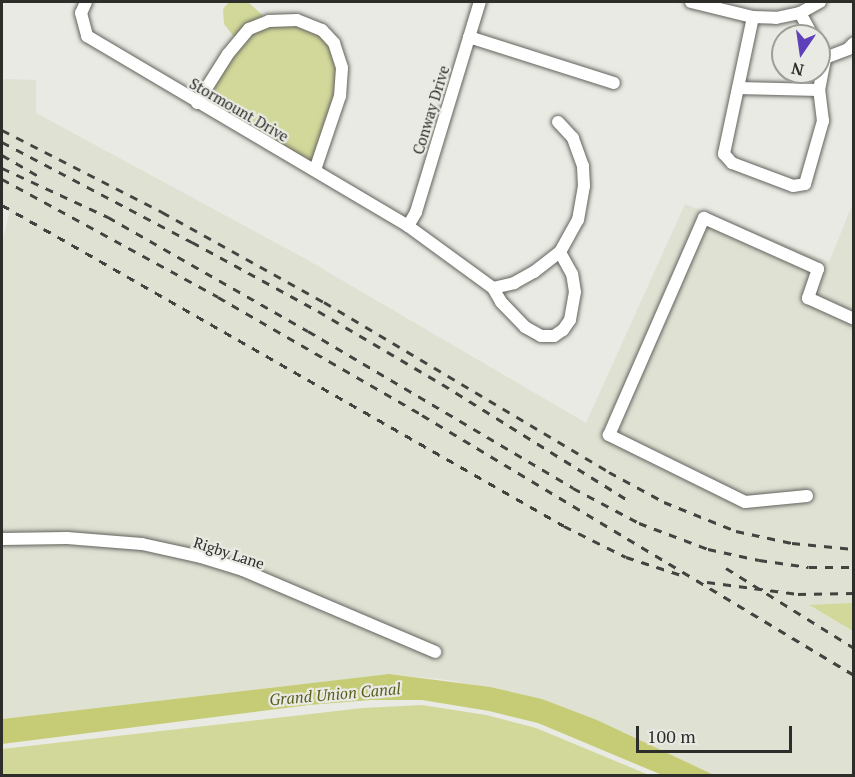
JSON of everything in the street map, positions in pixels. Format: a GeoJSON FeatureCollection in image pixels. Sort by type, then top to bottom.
{"type":"FeatureCollection","features":[{"type":"Feature","properties":{"kind":"street","name":"Stormount Drive"},"geometry":{"type":"LineString","coordinates":[[86,2],[81,13],[87,36],[408,226],[493,288],[501,302],[525,327],[541,336],[554,336],[563,330],[570,320],[575,292],[572,274],[560,252]]}},
{"type":"Feature","properties":{"kind":"street","name":"Conway Drive"},"geometry":{"type":"LineString","coordinates":[[408,226],[417,212],[480,2]]}},
{"type":"Feature","properties":{"kind":"street"},"geometry":{"type":"LineString","coordinates":[[692,2],[753,17],[776,18],[796,14],[820,2]]}},
{"type":"Feature","properties":{"kind":"street"},"geometry":{"type":"LineString","coordinates":[[796,14],[804,24]]}},
{"type":"Feature","properties":{"kind":"street"},"geometry":{"type":"LineString","coordinates":[[753,17],[724,154],[732,163],[800,187],[805,184],[810,174],[823,121],[819,84]]}},
{"type":"Feature","properties":{"kind":"street"},"geometry":{"type":"LineString","coordinates":[[197,103],[228,54],[249,29],[269,21],[297,20],[322,30],[334,44],[342,68],[340,96],[315,170]]}},
{"type":"Feature","properties":{"kind":"street"},"geometry":{"type":"LineString","coordinates":[[469,37],[614,83]]}},
{"type":"Feature","properties":{"kind":"street"},"geometry":{"type":"LineString","coordinates":[[831,51],[848,49],[854,43]]}},
{"type":"Feature","properties":{"kind":"street"},"geometry":{"type":"LineString","coordinates":[[738,88],[819,90]]}},
{"type":"Feature","properties":{"kind":"street"},"geometry":{"type":"LineString","coordinates":[[493,288],[524,278],[560,252],[578,220],[584,186],[583,166],[573,138],[558,122]]}},
{"type":"Feature","properties":{"kind":"street"},"geometry":{"type":"LineString","coordinates":[[807,496],[746,502],[609,435],[704,218],[818,269],[808,298],[854,319]]}},
{"type":"Feature","properties":{"kind":"street","name":"Rigby Lane"},"geometry":{"type":"LineString","coordinates":[[2,539],[67,538],[142,544],[201,557],[243,570],[435,652]]}},
{"type":"Feature","properties":{"kind":"shaded area"},"geometry":{"type":"Polygon","coordinates":[[[229,2],[248,2],[269,21],[322,30],[342,68],[315,170],[197,103],[238,42],[224,24],[223,9],[229,2]]]}},
{"type":"Feature","properties":{"kind":"shaded area"},"geometry":{"type":"Polygon","coordinates":[[[2,79],[36,80],[36,113],[304,258],[586,423],[685,204],[829,262],[853,203],[853,603],[810,606],[853,631],[853,775],[714,775],[597,720],[542,699],[447,680],[390,674],[2,719],[2,243],[10,210],[2,206],[2,79]]]}},
{"type":"Feature","properties":{"kind":"shaded area"},"geometry":{"type":"Polygon","coordinates":[[[851,603],[853,603],[853,631],[809,605],[851,603]]]}},
{"type":"Feature","properties":{"kind":"shaded area"},"geometry":{"type":"Polygon","coordinates":[[[422,705],[486,715],[536,728],[649,775],[2,775],[2,749],[363,708],[422,705]]]}},
{"type":"Feature","properties":{"kind":"water","name":"Grand Union Canal"},"geometry":{"type":"Polygon","coordinates":[[[389,674],[490,687],[542,699],[597,720],[714,775],[662,775],[538,723],[489,711],[422,700],[371,700],[309,705],[2,744],[2,719],[389,674]]]}},
{"type":"Feature","properties":{"kind":"railway"},"geometry":{"type":"LineString","coordinates":[[2,130],[162,212],[324,302],[609,472],[664,502],[736,531],[792,543],[854,549]]}},
{"type":"Feature","properties":{"kind":"railway"},"geometry":{"type":"LineString","coordinates":[[2,142],[318,311],[442,384],[629,501]]}},
{"type":"Feature","properties":{"kind":"railway"},"geometry":{"type":"LineString","coordinates":[[2,155],[40,177]]}},
{"type":"Feature","properties":{"kind":"railway"},"geometry":{"type":"LineString","coordinates":[[2,168],[108,217],[308,331],[573,488],[639,523],[708,549],[759,560],[809,567],[854,567]]}},
{"type":"Feature","properties":{"kind":"railway"},"geometry":{"type":"LineString","coordinates":[[2,179],[218,297],[422,415],[854,675]]}},
{"type":"Feature","properties":{"kind":"railway"},"geometry":{"type":"LineString","coordinates":[[2,205],[564,526],[626,557],[681,575]]}},
{"type":"Feature","properties":{"kind":"railway"},"geometry":{"type":"LineString","coordinates":[[726,568],[854,648]]}},
{"type":"Feature","properties":{"kind":"railway"},"geometry":{"type":"LineString","coordinates":[[707,582],[798,594],[854,593]]}}]}
